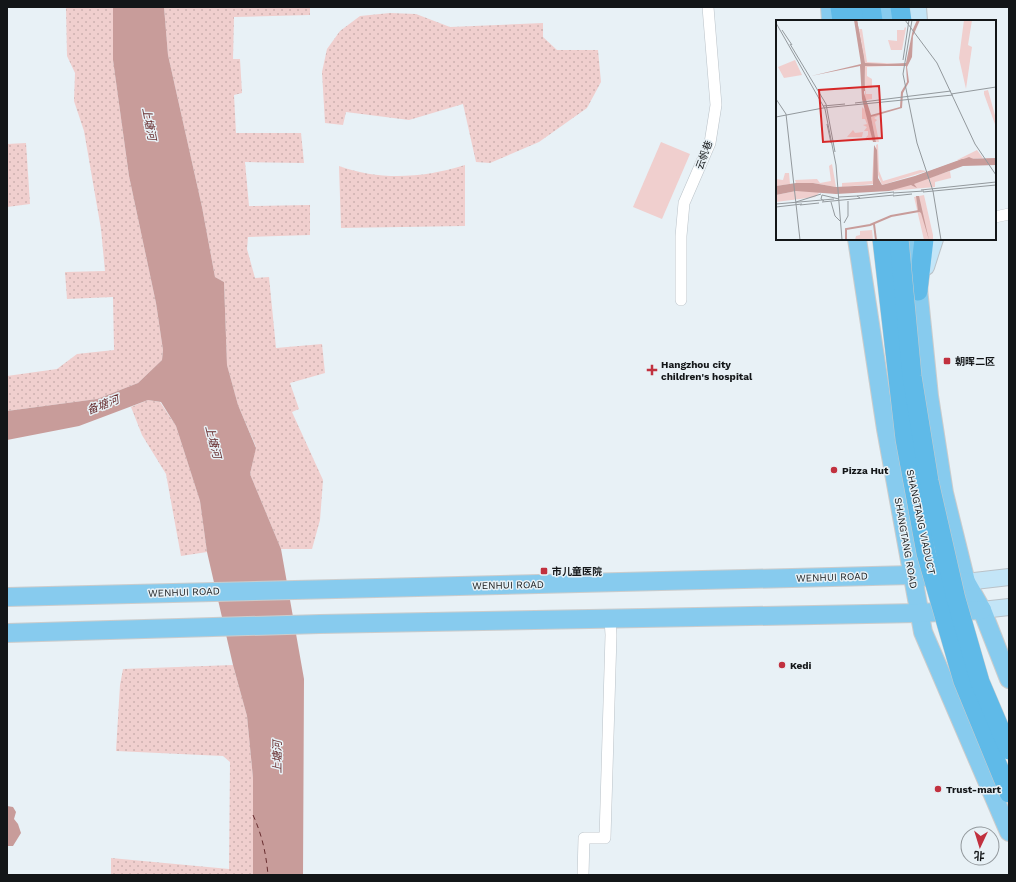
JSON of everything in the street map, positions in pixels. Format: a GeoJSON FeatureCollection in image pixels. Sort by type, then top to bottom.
{"type":"FeatureCollection","features":[{"type":"Feature","properties":{"kind":"highway"},"geometry":{"type":"LineString","coordinates":[[840,7],[842,20]]}},
{"type":"Feature","properties":{"kind":"highway"},"geometry":{"type":"LineString","coordinates":[[856,7],[858,20]]}},
{"type":"Feature","properties":{"kind":"highway"},"geometry":{"type":"LineString","coordinates":[[871,7],[873,20]]}},
{"type":"Feature","properties":{"kind":"highway"},"geometry":{"type":"LineString","coordinates":[[900,7],[902,20]]}},
{"type":"Feature","properties":{"kind":"highway","name":"SHANGTANG VIADUCT"},"geometry":{"type":"LineString","coordinates":[[882,240],[905,439],[926,553],[962,681],[1009,793]]}},
{"type":"Feature","properties":{"kind":"highway","name":"SHANGTANG VIADUCT"},"geometry":{"type":"LineString","coordinates":[[899,240],[912,376],[929,481],[956,599],[980,682],[1009,750]]}},
{"type":"Feature","properties":{"kind":"highway"},"geometry":{"type":"LineString","coordinates":[[918,291],[924,240]]}},
{"type":"Feature","properties":{"kind":"main road"},"geometry":{"type":"LineString","coordinates":[[830,7],[831,20]]}},
{"type":"Feature","properties":{"kind":"main road"},"geometry":{"type":"LineString","coordinates":[[889,7],[890,20]]}},
{"type":"Feature","properties":{"kind":"main road"},"geometry":{"type":"LineString","coordinates":[[918,7],[919,20]]}},
{"type":"Feature","properties":{"kind":"main road","name":"SHANGTANG ROAD"},"geometry":{"type":"LineString","coordinates":[[857,240],[886,429],[923,632],[1009,832]]}},
{"type":"Feature","properties":{"kind":"main road"},"geometry":{"type":"LineString","coordinates":[[913,240],[929,396],[944,493],[966,582],[982,610],[1009,679]]}},
{"type":"Feature","properties":{"kind":"main road"},"geometry":{"type":"LineString","coordinates":[[918,291],[935,240]]}},
{"type":"Feature","properties":{"kind":"main road","name":"WENHUI ROAD"},"geometry":{"type":"LineString","coordinates":[[7,597],[321,588],[912,575],[966,582],[1009,577]]}},
{"type":"Feature","properties":{"kind":"main road"},"geometry":{"type":"LineString","coordinates":[[7,633],[320,624],[919,613],[982,610],[1009,606]]}},
{"type":"Feature","properties":{"kind":"street","name":"云帆巷"},"geometry":{"type":"LineString","coordinates":[[681,300],[680,236],[684,203],[710,143],[716,106],[708,7]]}},
{"type":"Feature","properties":{"kind":"street"},"geometry":{"type":"LineString","coordinates":[[996,217],[1009,214]]}},
{"type":"Feature","properties":{"kind":"street"},"geometry":{"type":"LineString","coordinates":[[583,875],[584,838],[605,838],[611,635],[610,618]]}},
{"type":"Feature","properties":{"kind":"shaded area"},"geometry":{"type":"Polygon","coordinates":[[[66,7],[113,7],[113,60],[129,176],[156,303],[163,350],[162,360],[138,383],[97,399],[7,411],[7,376],[57,369],[77,354],[114,350],[113,297],[67,299],[65,272],[105,271],[101,229],[84,131],[74,101],[75,73],[67,56],[66,7]]]}},
{"type":"Feature","properties":{"kind":"shaded area"},"geometry":{"type":"Polygon","coordinates":[[[164,7],[310,7],[310,15],[234,17],[233,59],[240,59],[242,93],[234,95],[236,133],[301,133],[304,163],[245,162],[249,206],[310,205],[310,235],[248,237],[247,249],[255,278],[269,277],[276,348],[322,344],[325,373],[290,383],[299,409],[292,412],[323,480],[320,520],[312,549],[281,549],[250,474],[256,447],[238,405],[227,365],[224,282],[215,277],[202,207],[168,55],[164,7]]]}},
{"type":"Feature","properties":{"kind":"shaded area"},"geometry":{"type":"Polygon","coordinates":[[[390,13],[416,14],[450,27],[543,23],[543,37],[557,50],[598,50],[601,82],[587,108],[539,142],[490,163],[476,162],[463,104],[409,120],[346,112],[343,125],[325,123],[322,72],[327,49],[340,31],[360,16],[390,13]]]}},
{"type":"Feature","properties":{"kind":"shaded area"},"geometry":{"type":"Polygon","coordinates":[[[661,142],[690,154],[662,219],[633,207],[661,142]]]}},
{"type":"Feature","properties":{"kind":"shaded area"},"geometry":{"type":"Polygon","coordinates":[[[26,143],[30,204],[7,207],[7,144],[26,143]]]}},
{"type":"Feature","properties":{"kind":"shaded area"},"geometry":{"type":"Polygon","coordinates":[[[465,165],[465,226],[341,228],[339,166],[370,174],[402,176],[434,173],[465,165]]]}},
{"type":"Feature","properties":{"kind":"shaded area"},"geometry":{"type":"Polygon","coordinates":[[[148,400],[160,402],[176,426],[200,501],[207,552],[181,556],[166,474],[142,435],[131,407],[148,400]]]}},
{"type":"Feature","properties":{"kind":"shaded area"},"geometry":{"type":"Polygon","coordinates":[[[233,665],[247,716],[253,778],[253,875],[111,875],[111,858],[229,869],[230,762],[223,756],[116,751],[120,685],[123,669],[233,665]]]}},
{"type":"Feature","properties":{"kind":"water"},"geometry":{"type":"Polygon","coordinates":[[[113,7],[164,7],[168,55],[202,207],[215,277],[224,282],[227,365],[238,405],[256,448],[250,474],[281,549],[304,679],[303,875],[253,875],[253,778],[247,716],[233,665],[207,552],[200,501],[176,426],[161,402],[148,400],[79,426],[7,440],[7,411],[97,399],[138,383],[162,360],[163,350],[156,303],[129,176],[113,60],[113,7]]]}},
{"type":"Feature","properties":{"kind":"water"},"geometry":{"type":"Polygon","coordinates":[[[7,806],[13,807],[16,812],[14,819],[18,824],[21,833],[13,846],[7,846],[7,806]]]}},
{"type":"Feature","properties":{"kind":"ferry route"},"geometry":{"type":"LineString","coordinates":[[253,815],[263,844],[268,875]]}},
{"type":"Feature","properties":{"kind":"place","name":"朝晖二区"},"geometry":{"type":"Point","coordinates":[947,361]}},
{"type":"Feature","properties":{"kind":"place","name":"Hangzhou city children's hospital"},"geometry":{"type":"Point","coordinates":[652,370]}},
{"type":"Feature","properties":{"kind":"place","name":"Pizza Hut"},"geometry":{"type":"Point","coordinates":[834,470]}},
{"type":"Feature","properties":{"kind":"place","name":"市儿童医院"},"geometry":{"type":"Point","coordinates":[544,571]}},
{"type":"Feature","properties":{"kind":"place","name":"Kedi"},"geometry":{"type":"Point","coordinates":[782,665]}},
{"type":"Feature","properties":{"kind":"place","name":"Trust-mart"},"geometry":{"type":"Point","coordinates":[938,789]}},
{"type":"Feature","properties":{"kind":"water label","name":"上塘河"},"geometry":{"type":"Point","coordinates":[149,124]}},
{"type":"Feature","properties":{"kind":"water label","name":"备塘河"},"geometry":{"type":"Point","coordinates":[103,405]}},
{"type":"Feature","properties":{"kind":"water label","name":"上塘河"},"geometry":{"type":"Point","coordinates":[213,442]}},
{"type":"Feature","properties":{"kind":"water label","name":"上塘河"},"geometry":{"type":"Point","coordinates":[277,757]}}]}
